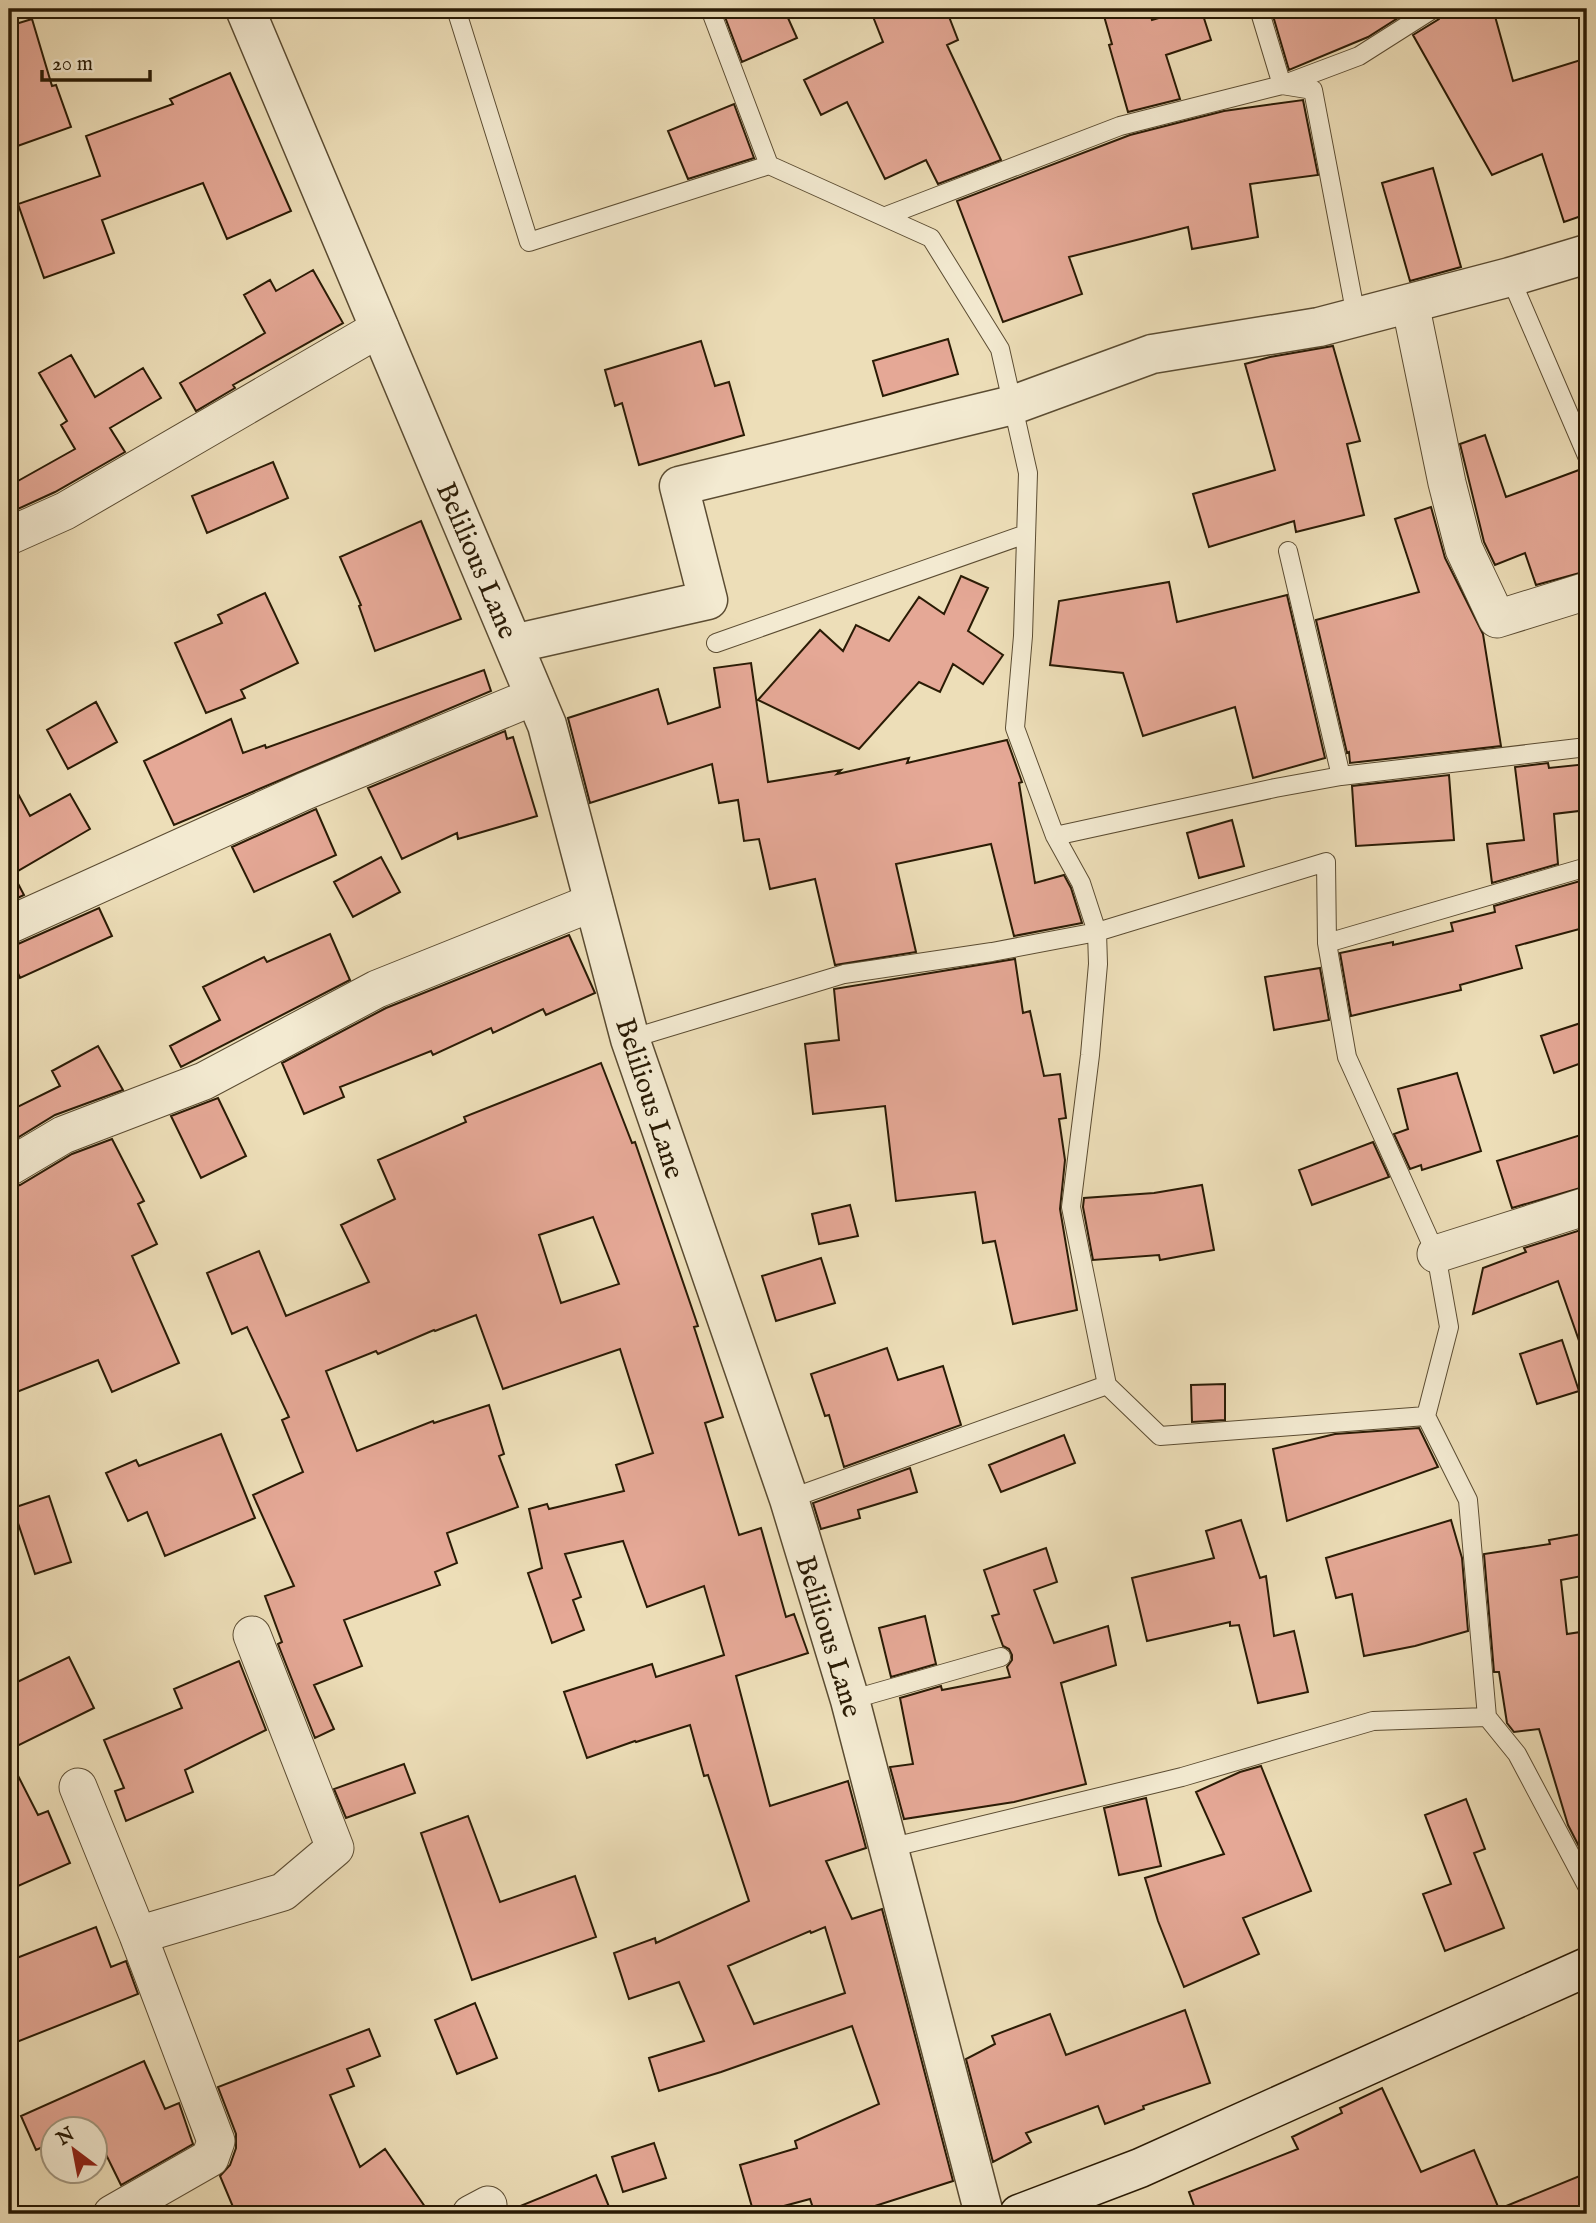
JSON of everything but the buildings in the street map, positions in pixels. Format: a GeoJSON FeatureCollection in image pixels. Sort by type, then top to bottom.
{"type":"FeatureCollection","features":[{"type":"Feature","properties":{"kind":"street","name":"Belilious Lane"},"geometry":{"type":"LineString","coordinates":[[246,9],[547,725],[630,1039],[789,1499],[849,1700],[984,2214]]}},
{"type":"Feature","properties":{"kind":"street"},"geometry":{"type":"LineString","coordinates":[[513,644],[708,600],[679,486],[1013,405],[1152,354],[1319,327],[1587,254]]}},
{"type":"Feature","properties":{"kind":"street"},"geometry":{"type":"LineString","coordinates":[[1410,303],[1447,483],[1464,549],[1497,619],[1587,592]]}},
{"type":"Feature","properties":{"kind":"street"},"geometry":{"type":"LineString","coordinates":[[9,536],[65,511],[380,328]]}},
{"type":"Feature","properties":{"kind":"street"},"geometry":{"type":"LineString","coordinates":[[9,925],[305,791],[535,696]]}},
{"type":"Feature","properties":{"kind":"street"},"geometry":{"type":"LineString","coordinates":[[9,1167],[63,1135],[204,1081],[377,989],[594,902]]}},
{"type":"Feature","properties":{"kind":"street"},"geometry":{"type":"LineString","coordinates":[[1436,1254],[1587,1206]]}},
{"type":"Feature","properties":{"kind":"street"},"geometry":{"type":"LineString","coordinates":[[138,1935],[283,1892],[335,1848],[252,1635]]}},
{"type":"Feature","properties":{"kind":"street"},"geometry":{"type":"LineString","coordinates":[[78,1787],[138,1935],[216,2141],[210,2158],[112,2214]]}},
{"type":"Feature","properties":{"kind":"street"},"geometry":{"type":"LineString","coordinates":[[1041,2210],[1587,1967]]}},
{"type":"Feature","properties":{"kind":"lane"},"geometry":{"type":"LineString","coordinates":[[456,9],[529,242],[769,165],[931,238],[1000,349],[1028,473],[1023,636],[1015,728],[1055,836],[1081,883],[1097,932],[1098,964],[1090,1055],[1071,1207],[1107,1385],[1160,1436],[1426,1416]]}},
{"type":"Feature","properties":{"kind":"lane"},"geometry":{"type":"LineString","coordinates":[[710,9],[769,165]]}},
{"type":"Feature","properties":{"kind":"lane"},"geometry":{"type":"LineString","coordinates":[[1259,9],[1282,85]]}},
{"type":"Feature","properties":{"kind":"lane"},"geometry":{"type":"LineString","coordinates":[[886,216],[1120,126],[1282,85],[1359,55],[1433,9]]}},
{"type":"Feature","properties":{"kind":"lane"},"geometry":{"type":"LineString","coordinates":[[1282,85],[1313,90],[1356,316]]}},
{"type":"Feature","properties":{"kind":"lane"},"geometry":{"type":"LineString","coordinates":[[1510,277],[1587,456]]}},
{"type":"Feature","properties":{"kind":"lane"},"geometry":{"type":"LineString","coordinates":[[716,643],[1026,534]]}},
{"type":"Feature","properties":{"kind":"lane"},"geometry":{"type":"LineString","coordinates":[[1288,551],[1341,776]]}},
{"type":"Feature","properties":{"kind":"lane"},"geometry":{"type":"LineString","coordinates":[[1055,836],[1341,776],[1587,747]]}},
{"type":"Feature","properties":{"kind":"lane"},"geometry":{"type":"LineString","coordinates":[[630,1039],[844,974],[992,952],[1097,932],[1326,862],[1327,943],[1347,1057],[1436,1254],[1449,1327],[1426,1416],[1468,1500],[1488,1717],[1517,1754],[1587,1886]]}},
{"type":"Feature","properties":{"kind":"lane"},"geometry":{"type":"LineString","coordinates":[[1327,943],[1587,867]]}},
{"type":"Feature","properties":{"kind":"lane"},"geometry":{"type":"LineString","coordinates":[[789,1499],[1107,1385]]}},
{"type":"Feature","properties":{"kind":"lane"},"geometry":{"type":"LineString","coordinates":[[849,1700],[1001,1657]]}},
{"type":"Feature","properties":{"kind":"lane"},"geometry":{"type":"LineString","coordinates":[[889,1848],[1182,1777],[1373,1721],[1488,1717]]}}]}
